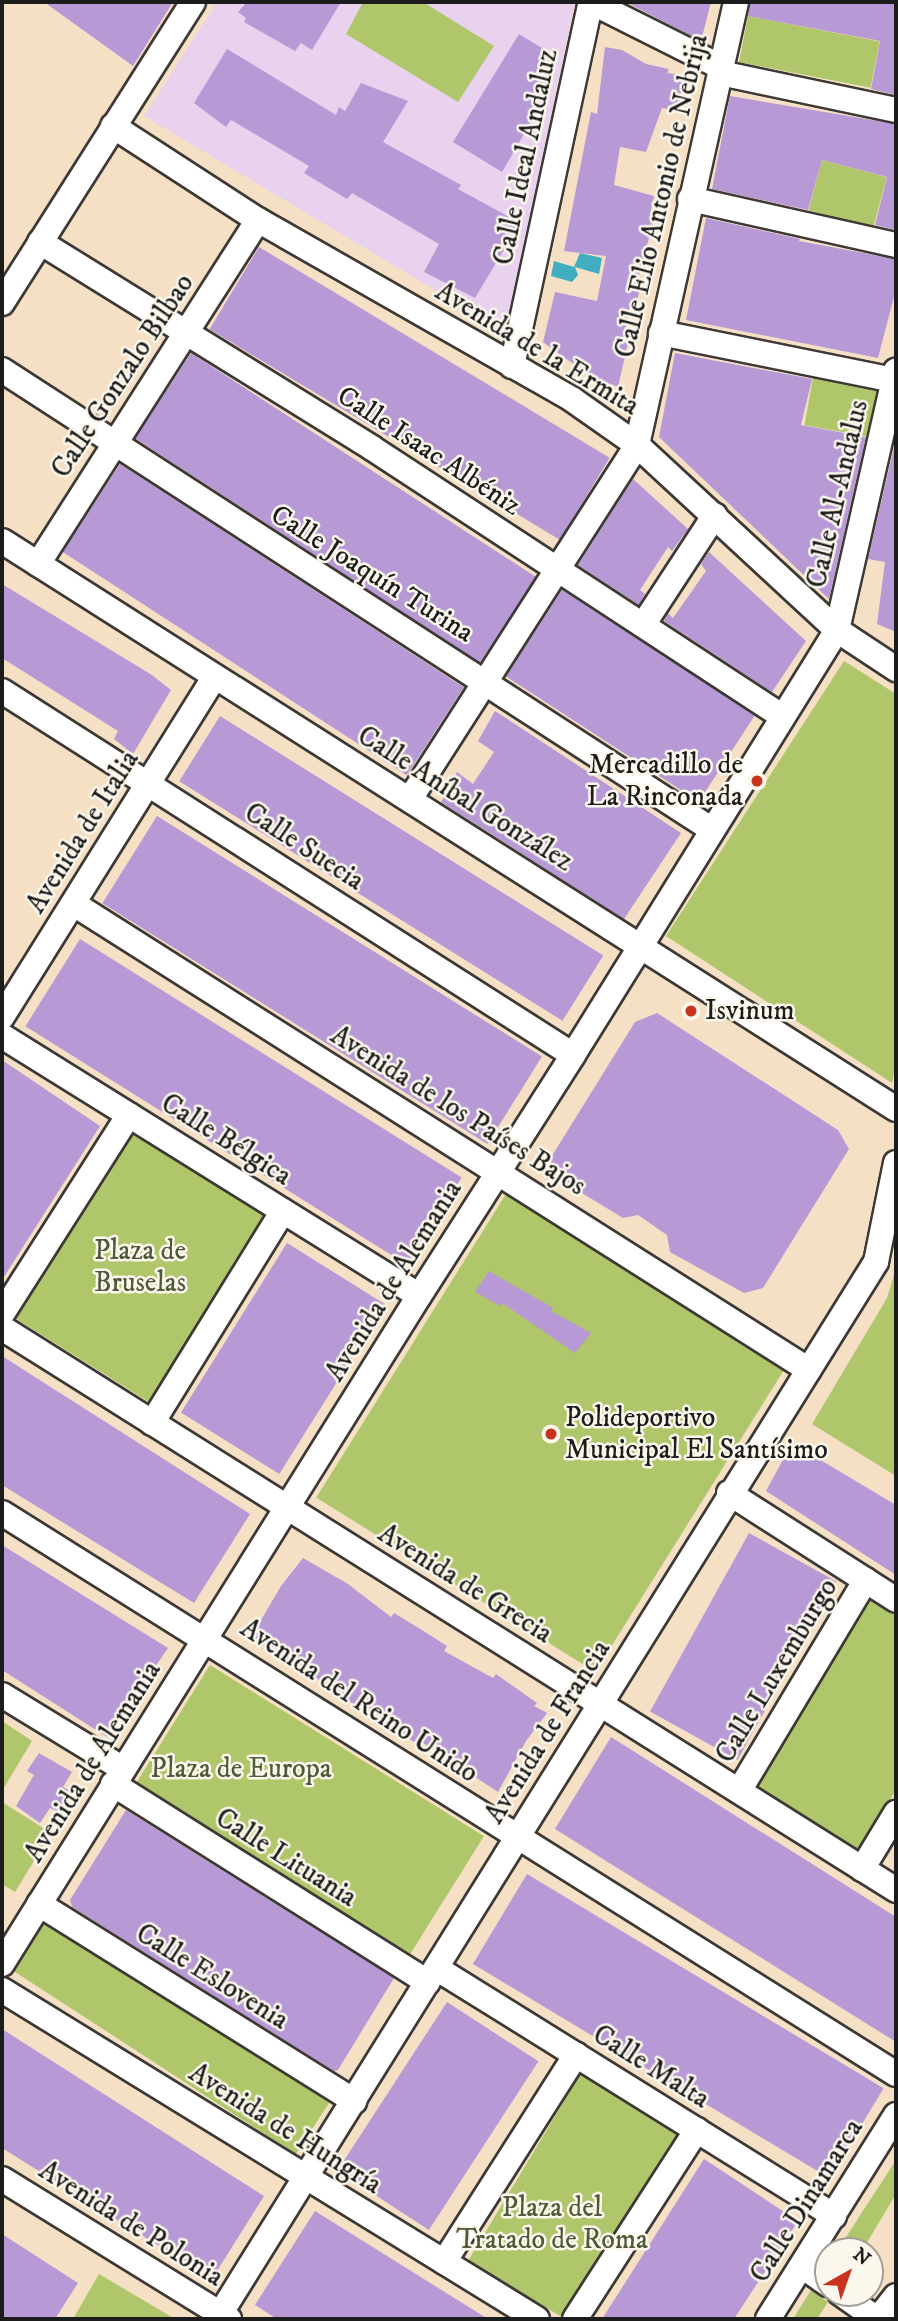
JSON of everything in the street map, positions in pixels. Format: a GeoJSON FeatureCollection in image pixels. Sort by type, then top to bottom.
{"type":"FeatureCollection","features":[{"type":"Feature","properties":{"kind":"street"},"geometry":{"type":"LineString","coordinates":[[2,303],[193,2]]}},
{"type":"Feature","properties":{"kind":"street"},"geometry":{"type":"LineString","coordinates":[[591,2],[720,70],[896,110]]}},
{"type":"Feature","properties":{"kind":"street","name":"Calle Ideal Andaluz"},"geometry":{"type":"LineString","coordinates":[[512,366],[591,2]]}},
{"type":"Feature","properties":{"kind":"street","name":"Calle Elio Antonio de Nebrija"},"geometry":{"type":"LineString","coordinates":[[637,445],[736,2]]}},
{"type":"Feature","properties":{"kind":"street","name":"Avenida de la Ermita"},"geometry":{"type":"LineString","coordinates":[[113,126],[258,220],[573,400],[637,445],[715,514],[836,630],[896,669]]}},
{"type":"Feature","properties":{"kind":"street"},"geometry":{"type":"LineString","coordinates":[[690,199],[896,245]]}},
{"type":"Feature","properties":{"kind":"street","name":"Calle Gonzalo Bilbao"},"geometry":{"type":"LineString","coordinates":[[38,564],[258,220]]}},
{"type":"Feature","properties":{"kind":"street","name":"Calle Isaac Albéniz"},"geometry":{"type":"LineString","coordinates":[[40,242],[372,449],[782,716]]}},
{"type":"Feature","properties":{"kind":"street"},"geometry":{"type":"LineString","coordinates":[[661,333],[895,376]]}},
{"type":"Feature","properties":{"kind":"street","name":"Calle Joaquín Turina"},"geometry":{"type":"LineString","coordinates":[[2,370],[711,829]]}},
{"type":"Feature","properties":{"kind":"street","name":"Calle Al-Andalus"},"geometry":{"type":"LineString","coordinates":[[836,630],[895,376]]}},
{"type":"Feature","properties":{"kind":"street"},"geometry":{"type":"LineString","coordinates":[[410,799],[637,445]]}},
{"type":"Feature","properties":{"kind":"street"},"geometry":{"type":"LineString","coordinates":[[643,625],[715,514]]}},
{"type":"Feature","properties":{"kind":"street","name":"Calle Aníbal González"},"geometry":{"type":"LineString","coordinates":[[2,541],[896,1109]]}},
{"type":"Feature","properties":{"kind":"street","name":"Avenida de Alemania"},"geometry":{"type":"LineString","coordinates":[[2,1964],[419,1296],[573,1055],[836,630]]}},
{"type":"Feature","properties":{"kind":"street","name":"Avenida de Italia"},"geometry":{"type":"LineString","coordinates":[[2,1017],[214,678]]}},
{"type":"Feature","properties":{"kind":"street","name":"Calle Suecia"},"geometry":{"type":"LineString","coordinates":[[2,691],[573,1055]]}},
{"type":"Feature","properties":{"kind":"street","name":"Avenida de los Países Bajos"},"geometry":{"type":"LineString","coordinates":[[74,904],[809,1370]]}},
{"type":"Feature","properties":{"kind":"street","name":"Calle Bélgica"},"geometry":{"type":"LineString","coordinates":[[2,1036],[419,1296]]}},
{"type":"Feature","properties":{"kind":"street"},"geometry":{"type":"LineString","coordinates":[[2,1314],[129,1115]]}},
{"type":"Feature","properties":{"kind":"street","name":"Avenida de Francia"},"geometry":{"type":"LineString","coordinates":[[222,2317],[730,1493],[876,1262],[896,1164]]}},
{"type":"Feature","properties":{"kind":"street"},"geometry":{"type":"LineString","coordinates":[[152,1423],[283,1211]]}},
{"type":"Feature","properties":{"kind":"street","name":"Avenida de Grecia"},"geometry":{"type":"LineString","coordinates":[[2,1328],[896,1890]]}},
{"type":"Feature","properties":{"kind":"street"},"geometry":{"type":"LineString","coordinates":[[730,1493],[896,1600]]}},
{"type":"Feature","properties":{"kind":"street","name":"Avenida del Reino Unido"},"geometry":{"type":"LineString","coordinates":[[2,1513],[207,1639],[896,2074]]}},
{"type":"Feature","properties":{"kind":"street","name":"Calle Luxemburgo"},"geometry":{"type":"LineString","coordinates":[[739,1791],[866,1580]]}},
{"type":"Feature","properties":{"kind":"street","name":"Calle Lituania"},"geometry":{"type":"LineString","coordinates":[[2,1695],[118,1777],[432,1975]]}},
{"type":"Feature","properties":{"kind":"street"},"geometry":{"type":"LineString","coordinates":[[862,1869],[896,1813]]}},
{"type":"Feature","properties":{"kind":"street","name":"Calle Eslovenia"},"geometry":{"type":"LineString","coordinates":[[39,1904],[354,2101]]}},
{"type":"Feature","properties":{"kind":"street","name":"Calle Malta"},"geometry":{"type":"LineString","coordinates":[[432,1975],[576,2055],[834,2216]]}},
{"type":"Feature","properties":{"kind":"street","name":"Avenida de Hungría"},"geometry":{"type":"LineString","coordinates":[[2,1990],[537,2319]]}},
{"type":"Feature","properties":{"kind":"street"},"geometry":{"type":"LineString","coordinates":[[444,2262],[576,2055]]}},
{"type":"Feature","properties":{"kind":"street","name":"Calle Dinamarca"},"geometry":{"type":"LineString","coordinates":[[768,2319],[896,2115]]}},
{"type":"Feature","properties":{"kind":"street"},"geometry":{"type":"LineString","coordinates":[[575,2319],[696,2130]]}},
{"type":"Feature","properties":{"kind":"street","name":"Avenida de Polonia"},"geometry":{"type":"LineString","coordinates":[[2,2179],[222,2317]]}},
{"type":"Feature","properties":{"kind":"street"},"geometry":{"type":"LineString","coordinates":[[802,2266],[814,2274]]}},
{"type":"Feature","properties":{"kind":"street"},"geometry":{"type":"LineString","coordinates":[[860,2307],[877,2319],[896,2296]]}},
{"type":"Feature","properties":{"kind":"shaded area"},"geometry":{"type":"Polygon","coordinates":[[[217,2],[575,4],[505,332],[144,116],[217,2]]]}},
{"type":"Feature","properties":{"kind":"green space"},"geometry":{"type":"Polygon","coordinates":[[[363,2],[423,2],[494,46],[458,102],[346,34],[363,2]]]}},
{"type":"Feature","properties":{"kind":"green space"},"geometry":{"type":"Polygon","coordinates":[[[748,16],[880,42],[871,88],[739,62],[748,16]]]}},
{"type":"Feature","properties":{"kind":"green space"},"geometry":{"type":"Polygon","coordinates":[[[822,160],[887,177],[873,228],[809,210],[822,160]]]}},
{"type":"Feature","properties":{"kind":"green space"},"geometry":{"type":"Polygon","coordinates":[[[813,377],[878,388],[869,437],[804,425],[813,377]]]}},
{"type":"Feature","properties":{"kind":"green space"},"geometry":{"type":"Polygon","coordinates":[[[844,661],[896,694],[896,1063],[892,1083],[666,936],[844,661]]]}},
{"type":"Feature","properties":{"kind":"green space","name":"Plaza de Bruselas"},"geometry":{"type":"Polygon","coordinates":[[[132,1133],[265,1216],[149,1402],[16,1319],[132,1133]]]}},
{"type":"Feature","properties":{"kind":"green space","name":"Polideportivo Municipal El Santísimo"},"geometry":{"type":"Polygon","coordinates":[[[506,1194],[785,1368],[595,1672],[316,1498],[506,1194]]]}},
{"type":"Feature","properties":{"kind":"green space"},"geometry":{"type":"Polygon","coordinates":[[[896,1268],[896,1476],[812,1424],[887,1298],[896,1268]]]}},
{"type":"Feature","properties":{"kind":"green space"},"geometry":{"type":"Polygon","coordinates":[[[869,1597],[896,1614],[896,1790],[858,1852],[758,1786],[869,1597]]]}},
{"type":"Feature","properties":{"kind":"green space","name":"Plaza de Europa"},"geometry":{"type":"Polygon","coordinates":[[[210,1665],[484,1836],[409,1957],[135,1785],[210,1665]]]}},
{"type":"Feature","properties":{"kind":"green space"},"geometry":{"type":"Polygon","coordinates":[[[2,1721],[32,1741],[2,1791],[2,1721]]]}},
{"type":"Feature","properties":{"kind":"green space"},"geometry":{"type":"Polygon","coordinates":[[[2,1802],[51,1833],[15,1892],[2,1884],[2,1802]]]}},
{"type":"Feature","properties":{"kind":"green space"},"geometry":{"type":"Polygon","coordinates":[[[48,1917],[331,2101],[296,2154],[13,1971],[48,1917]]]}},
{"type":"Feature","properties":{"kind":"green space","name":"Plaza del Tratado de Roma"},"geometry":{"type":"Polygon","coordinates":[[[581,2073],[680,2133],[569,2319],[468,2261],[581,2073]]]}},
{"type":"Feature","properties":{"kind":"green space"},"geometry":{"type":"Polygon","coordinates":[[[896,2160],[896,2194],[870,2237],[846,2237],[896,2160]]]}},
{"type":"Feature","properties":{"kind":"green space"},"geometry":{"type":"Polygon","coordinates":[[[99,2274],[175,2319],[73,2319],[99,2274]]]}},
{"type":"Feature","properties":{"kind":"green space"},"geometry":{"type":"Polygon","coordinates":[[[811,2290],[814,2292],[814,2307],[825,2307],[817,2319],[793,2319],[811,2290]]]}},
{"type":"Feature","properties":{"kind":"water"},"geometry":{"type":"Polygon","coordinates":[[[580,253],[602,258],[599,274],[575,267],[578,275],[572,282],[551,276],[554,261],[574,267],[580,253]]]}},
{"type":"Feature","properties":{"kind":"building"},"geometry":{"type":"Polygon","coordinates":[[[44,2],[173,2],[133,66],[44,2]]]}},
{"type":"Feature","properties":{"kind":"building"},"geometry":{"type":"Polygon","coordinates":[[[247,2],[341,2],[312,50],[301,43],[295,51],[244,22],[246,18],[238,12],[247,2]]]}},
{"type":"Feature","properties":{"kind":"building"},"geometry":{"type":"Polygon","coordinates":[[[626,2],[711,2],[701,41],[626,2]]]}},
{"type":"Feature","properties":{"kind":"building"},"geometry":{"type":"Polygon","coordinates":[[[750,2],[896,2],[896,95],[871,89],[880,41],[748,16],[750,2]]]}},
{"type":"Feature","properties":{"kind":"building"},"geometry":{"type":"Polygon","coordinates":[[[519,34],[550,53],[543,68],[553,73],[542,89],[549,91],[502,172],[453,142],[519,34]]]}},
{"type":"Feature","properties":{"kind":"building"},"geometry":{"type":"Polygon","coordinates":[[[605,47],[622,50],[646,64],[669,69],[667,73],[676,74],[674,77],[682,79],[679,111],[662,108],[646,152],[620,147],[614,185],[654,196],[650,215],[655,215],[638,279],[643,280],[635,306],[630,306],[623,342],[628,343],[618,387],[590,376],[543,342],[555,292],[597,301],[606,256],[564,251],[591,112],[597,114],[605,47]]]}},
{"type":"Feature","properties":{"kind":"building"},"geometry":{"type":"Polygon","coordinates":[[[227,49],[336,115],[339,107],[345,111],[361,83],[408,101],[383,142],[461,185],[458,189],[520,223],[475,298],[424,272],[439,244],[352,193],[347,199],[304,173],[309,166],[231,120],[226,127],[194,103],[227,49]]]}},
{"type":"Feature","properties":{"kind":"building"},"geometry":{"type":"Polygon","coordinates":[[[730,96],[896,124],[896,230],[875,225],[887,177],[822,160],[808,210],[712,189],[730,96]]]}},
{"type":"Feature","properties":{"kind":"building"},"geometry":{"type":"Polygon","coordinates":[[[706,218],[800,239],[799,241],[896,259],[896,289],[878,358],[686,320],[706,218]]]}},
{"type":"Feature","properties":{"kind":"building"},"geometry":{"type":"Polygon","coordinates":[[[259,247],[610,458],[560,540],[210,329],[259,247]]]}},
{"type":"Feature","properties":{"kind":"building"},"geometry":{"type":"Polygon","coordinates":[[[191,353],[536,577],[480,662],[135,439],[191,353]]]}},
{"type":"Feature","properties":{"kind":"building"},"geometry":{"type":"Polygon","coordinates":[[[675,353],[812,379],[801,425],[866,437],[829,599],[659,437],[675,353]]]}},
{"type":"Feature","properties":{"kind":"building"},"geometry":{"type":"Polygon","coordinates":[[[895,443],[896,632],[877,624],[885,562],[868,559],[895,443]]]}},
{"type":"Feature","properties":{"kind":"building"},"geometry":{"type":"Polygon","coordinates":[[[120,464],[464,687],[407,775],[63,552],[120,464]]]}},
{"type":"Feature","properties":{"kind":"building"},"geometry":{"type":"Polygon","coordinates":[[[633,479],[688,529],[672,551],[668,547],[640,590],[645,594],[639,605],[578,565],[633,479]]]}},
{"type":"Feature","properties":{"kind":"building"},"geometry":{"type":"Polygon","coordinates":[[[709,552],[806,641],[772,692],[664,621],[668,613],[673,618],[706,571],[701,564],[709,552]]]}},
{"type":"Feature","properties":{"kind":"building"},"geometry":{"type":"Polygon","coordinates":[[[2,584],[152,675],[171,690],[133,754],[114,739],[118,731],[2,658],[2,584]]]}},
{"type":"Feature","properties":{"kind":"building"},"geometry":{"type":"Polygon","coordinates":[[[562,590],[755,715],[699,802],[506,676],[562,590]]]}},
{"type":"Feature","properties":{"kind":"building"},"geometry":{"type":"Polygon","coordinates":[[[495,711],[681,833],[624,919],[441,802],[457,772],[473,784],[494,752],[478,741],[495,711]]]}},
{"type":"Feature","properties":{"kind":"building"},"geometry":{"type":"Polygon","coordinates":[[[220,716],[603,956],[563,1021],[179,781],[220,716]]]}},
{"type":"Feature","properties":{"kind":"building"},"geometry":{"type":"Polygon","coordinates":[[[157,816],[542,1057],[487,1144],[102,903],[157,816]]]}},
{"type":"Feature","properties":{"kind":"building"},"geometry":{"type":"Polygon","coordinates":[[[80,939],[462,1177],[407,1265],[25,1026],[80,939]]]}},
{"type":"Feature","properties":{"kind":"building"},"geometry":{"type":"Polygon","coordinates":[[[657,1013],[838,1130],[849,1149],[763,1288],[744,1293],[670,1252],[667,1235],[638,1215],[623,1218],[554,1176],[550,1159],[635,1022],[657,1013]]]}},
{"type":"Feature","properties":{"kind":"building"},"geometry":{"type":"Polygon","coordinates":[[[2,1060],[100,1126],[2,1280],[2,1060]]]}},
{"type":"Feature","properties":{"kind":"building"},"geometry":{"type":"Polygon","coordinates":[[[287,1243],[385,1304],[279,1474],[181,1413],[287,1243]]]}},
{"type":"Feature","properties":{"kind":"building"},"geometry":{"type":"Polygon","coordinates":[[[489,1271],[591,1333],[575,1353],[502,1303],[500,1306],[475,1292],[489,1271]]]}},
{"type":"Feature","properties":{"kind":"building"},"geometry":{"type":"Polygon","coordinates":[[[2,1356],[250,1514],[194,1603],[2,1485],[2,1356]]]}},
{"type":"Feature","properties":{"kind":"building"},"geometry":{"type":"Polygon","coordinates":[[[792,1443],[896,1505],[896,1575],[766,1491],[792,1443]]]}},
{"type":"Feature","properties":{"kind":"building"},"geometry":{"type":"Polygon","coordinates":[[[749,1533],[836,1581],[738,1760],[650,1711],[749,1533]]]}},
{"type":"Feature","properties":{"kind":"building"},"geometry":{"type":"Polygon","coordinates":[[[2,1545],[168,1648],[107,1737],[2,1670],[2,1545]]]}},
{"type":"Feature","properties":{"kind":"building"},"geometry":{"type":"Polygon","coordinates":[[[303,1558],[348,1584],[391,1617],[394,1613],[447,1646],[444,1651],[493,1678],[496,1674],[537,1703],[534,1706],[547,1713],[526,1741],[498,1792],[420,1741],[419,1745],[339,1695],[340,1693],[251,1637],[281,1586],[303,1558]]]}},
{"type":"Feature","properties":{"kind":"building"},"geometry":{"type":"Polygon","coordinates":[[[611,1737],[896,1917],[896,2042],[555,1829],[611,1737]]]}},
{"type":"Feature","properties":{"kind":"building"},"geometry":{"type":"Polygon","coordinates":[[[39,1753],[72,1772],[63,1787],[72,1792],[59,1812],[50,1808],[40,1823],[16,1806],[34,1775],[27,1771],[39,1753]]]}},
{"type":"Feature","properties":{"kind":"building"},"geometry":{"type":"Polygon","coordinates":[[[126,1810],[394,1978],[338,2070],[334,2071],[72,1907],[70,1900],[126,1810]]]}},
{"type":"Feature","properties":{"kind":"building"},"geometry":{"type":"Polygon","coordinates":[[[527,1874],[884,2088],[830,2178],[473,1964],[527,1874]]]}},
{"type":"Feature","properties":{"kind":"building"},"geometry":{"type":"Polygon","coordinates":[[[447,2002],[538,2061],[429,2230],[338,2171],[447,2002]]]}},
{"type":"Feature","properties":{"kind":"building"},"geometry":{"type":"Polygon","coordinates":[[[2,2029],[264,2196],[212,2279],[2,2148],[2,2029]]]}},
{"type":"Feature","properties":{"kind":"building"},"geometry":{"type":"Polygon","coordinates":[[[704,2159],[798,2221],[734,2319],[602,2319],[704,2159]]]}},
{"type":"Feature","properties":{"kind":"building"},"geometry":{"type":"Polygon","coordinates":[[[315,2211],[488,2319],[277,2319],[255,2305],[315,2211]]]}},
{"type":"Feature","properties":{"kind":"building"},"geometry":{"type":"Polygon","coordinates":[[[2,2234],[78,2283],[55,2319],[2,2319],[2,2234]]]}},
{"type":"Feature","properties":{"kind":"place","name":"Mercadillo de La Rinconada"},"geometry":{"type":"Point","coordinates":[757,781]}},
{"type":"Feature","properties":{"kind":"place","name":"Isvinum"},"geometry":{"type":"Point","coordinates":[691,1011]}},
{"type":"Feature","properties":{"kind":"place","name":"Polideportivo Municipal El Santísimo"},"geometry":{"type":"Point","coordinates":[551,1434]}}]}
